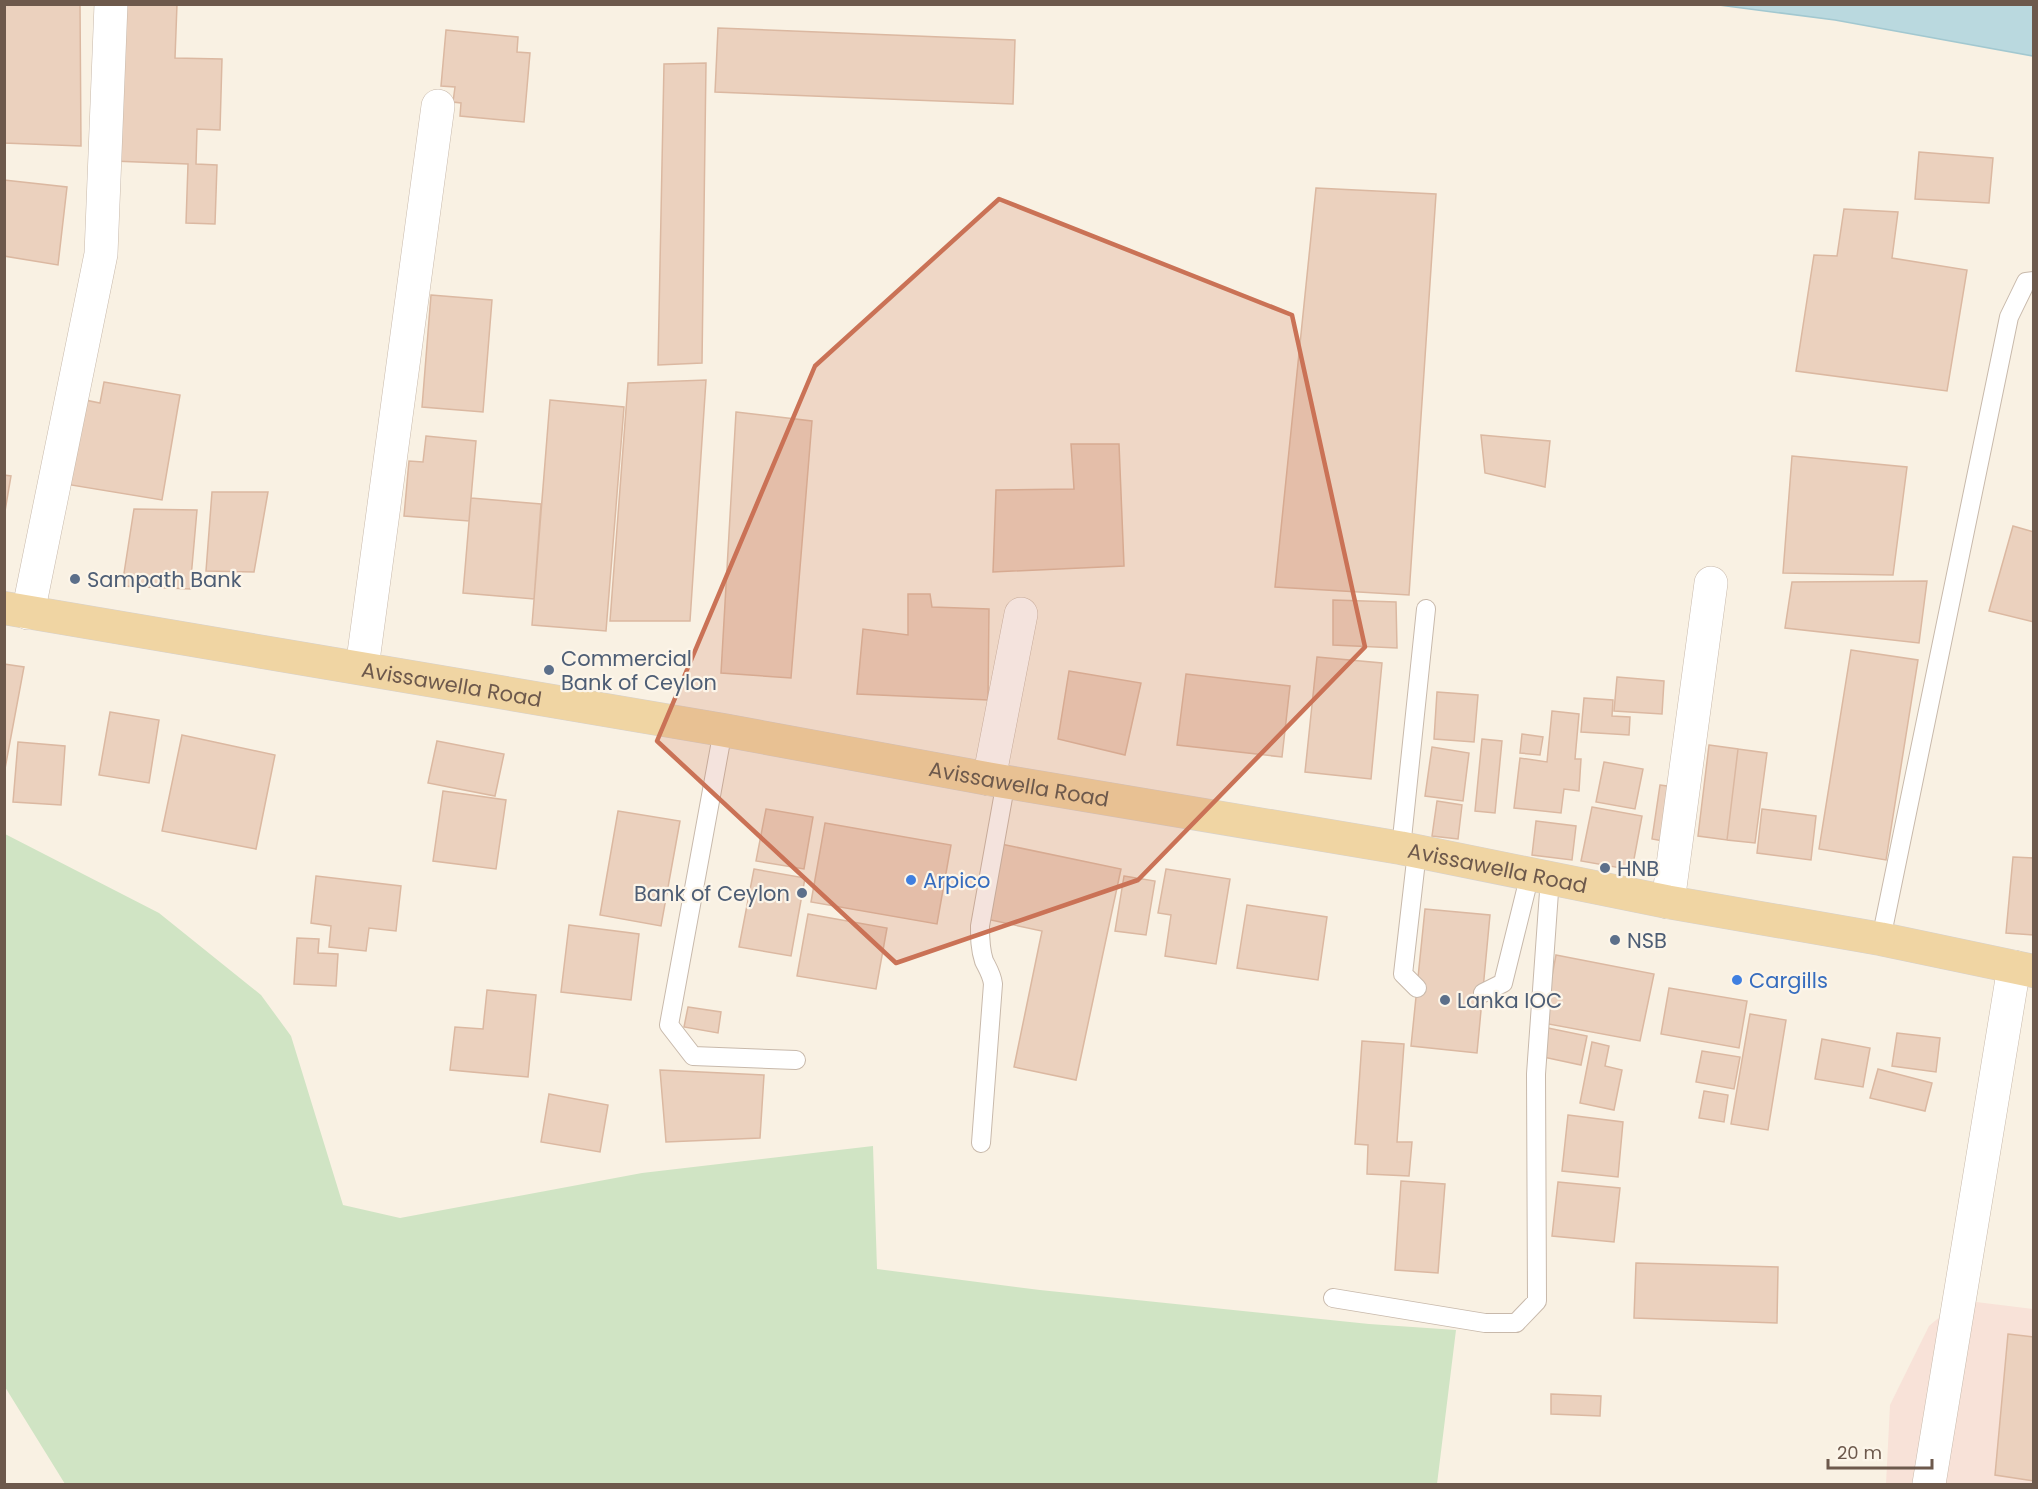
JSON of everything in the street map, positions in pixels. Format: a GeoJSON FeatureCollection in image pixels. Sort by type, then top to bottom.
{"type":"FeatureCollection","features":[{"type":"Feature","properties":{"kind":"main road","name":"Avissawella Road"},"geometry":{"type":"LineString","coordinates":[[16,611],[362,668],[1409,850],[1668,902],[1881,939],[2024,969]]}},
{"type":"Feature","properties":{"kind":"street"},"geometry":{"type":"LineString","coordinates":[[16,611],[101,254],[111,4]]}},
{"type":"Feature","properties":{"kind":"street"},"geometry":{"type":"LineString","coordinates":[[362,668],[438,106]]}},
{"type":"Feature","properties":{"kind":"street"},"geometry":{"type":"LineString","coordinates":[[1668,902],[1710,583]]}},
{"type":"Feature","properties":{"kind":"street"},"geometry":{"type":"LineString","coordinates":[[998,780],[1021,614]]}},
{"type":"Feature","properties":{"kind":"street"},"geometry":{"type":"LineString","coordinates":[[1929,1485],[2024,969]]}},
{"type":"Feature","properties":{"kind":"lane"},"geometry":{"type":"LineString","coordinates":[[1881,939],[2009,317],[2026,282],[2034,282]]}},
{"type":"Feature","properties":{"kind":"lane"},"geometry":{"type":"LineString","coordinates":[[1417,988],[1403,974],[1409,850],[1426,609]]}},
{"type":"Feature","properties":{"kind":"lane"},"geometry":{"type":"LineString","coordinates":[[723,730],[669,1025],[693,1056],[796,1060]]}},
{"type":"Feature","properties":{"kind":"lane"},"geometry":{"type":"LineString","coordinates":[[981,1143],[993,984],[992,975],[980,945],[980,926],[998,780]]}},
{"type":"Feature","properties":{"kind":"lane"},"geometry":{"type":"LineString","coordinates":[[1483,993],[1503,983],[1540,876]]}},
{"type":"Feature","properties":{"kind":"lane"},"geometry":{"type":"LineString","coordinates":[[1333,1298],[1485,1323],[1516,1323],[1538,1301],[1536,1074],[1540,876]]}},
{"type":"Feature","properties":{"kind":"highlighted area"},"geometry":{"type":"Polygon","coordinates":[[[999,199],[1292,315],[1365,647],[1138,880],[896,963],[657,741],[815,366],[999,199]]]}},
{"type":"Feature","properties":{"kind":"shaded area"},"geometry":{"type":"Polygon","coordinates":[[[1960,1300],[2033,1309],[2033,1484],[1886,1484],[1890,1405],[1929,1326],[1960,1300]]]}},
{"type":"Feature","properties":{"kind":"green space"},"geometry":{"type":"Polygon","coordinates":[[[5,834],[159,913],[261,995],[291,1036],[343,1205],[400,1218],[642,1173],[873,1146],[877,1269],[1040,1290],[1369,1324],[1456,1330],[1437,1484],[65,1484],[5,1387],[5,834]]]}},
{"type":"Feature","properties":{"kind":"water"},"geometry":{"type":"Polygon","coordinates":[[[1719,5],[2033,5],[2033,56],[1835,20],[1719,5]]]}},
{"type":"Feature","properties":{"kind":"building"},"geometry":{"type":"Polygon","coordinates":[[[4,4],[80,4],[81,146],[4,143],[4,4]]]}},
{"type":"Feature","properties":{"kind":"building"},"geometry":{"type":"Polygon","coordinates":[[[118,4],[177,4],[175,58],[222,59],[220,130],[197,129],[196,164],[217,165],[215,224],[186,223],[188,164],[113,161],[118,4]]]}},
{"type":"Feature","properties":{"kind":"building"},"geometry":{"type":"Polygon","coordinates":[[[718,28],[1015,40],[1013,104],[715,92],[718,28]]]}},
{"type":"Feature","properties":{"kind":"building"},"geometry":{"type":"Polygon","coordinates":[[[446,30],[518,37],[517,52],[530,53],[524,122],[460,116],[461,103],[453,102],[455,87],[441,86],[446,30]]]}},
{"type":"Feature","properties":{"kind":"building"},"geometry":{"type":"Polygon","coordinates":[[[706,63],[702,363],[658,365],[664,64],[706,63]]]}},
{"type":"Feature","properties":{"kind":"building"},"geometry":{"type":"Polygon","coordinates":[[[1919,152],[1993,158],[1989,203],[1915,199],[1919,152]]]}},
{"type":"Feature","properties":{"kind":"building"},"geometry":{"type":"Polygon","coordinates":[[[4,180],[67,187],[58,265],[4,256],[4,180]]]}},
{"type":"Feature","properties":{"kind":"building"},"geometry":{"type":"Polygon","coordinates":[[[1316,188],[1436,194],[1409,595],[1275,587],[1316,188]]]}},
{"type":"Feature","properties":{"kind":"building"},"geometry":{"type":"Polygon","coordinates":[[[1844,209],[1898,212],[1892,258],[1967,270],[1947,391],[1796,371],[1814,255],[1837,256],[1844,209]]]}},
{"type":"Feature","properties":{"kind":"building"},"geometry":{"type":"Polygon","coordinates":[[[431,295],[492,300],[483,412],[422,407],[431,295]]]}},
{"type":"Feature","properties":{"kind":"building"},"geometry":{"type":"Polygon","coordinates":[[[706,380],[690,621],[610,621],[628,383],[706,380]]]}},
{"type":"Feature","properties":{"kind":"building"},"geometry":{"type":"Polygon","coordinates":[[[104,382],[180,395],[162,500],[65,484],[80,399],[100,403],[104,382]]]}},
{"type":"Feature","properties":{"kind":"building"},"geometry":{"type":"Polygon","coordinates":[[[550,400],[624,407],[606,631],[532,625],[550,400]]]}},
{"type":"Feature","properties":{"kind":"building"},"geometry":{"type":"Polygon","coordinates":[[[736,412],[812,421],[791,678],[721,673],[736,412]]]}},
{"type":"Feature","properties":{"kind":"building"},"geometry":{"type":"Polygon","coordinates":[[[1481,435],[1550,441],[1545,487],[1485,473],[1481,435]]]}},
{"type":"Feature","properties":{"kind":"building"},"geometry":{"type":"Polygon","coordinates":[[[426,436],[476,441],[469,521],[404,516],[409,461],[423,462],[426,436]]]}},
{"type":"Feature","properties":{"kind":"building"},"geometry":{"type":"Polygon","coordinates":[[[1071,444],[1119,444],[1124,566],[993,572],[996,490],[1074,489],[1071,444]]]}},
{"type":"Feature","properties":{"kind":"building"},"geometry":{"type":"Polygon","coordinates":[[[1792,456],[1907,467],[1893,575],[1783,573],[1792,456]]]}},
{"type":"Feature","properties":{"kind":"building"},"geometry":{"type":"Polygon","coordinates":[[[4,475],[11,476],[4,517],[4,475]]]}},
{"type":"Feature","properties":{"kind":"building"},"geometry":{"type":"Polygon","coordinates":[[[212,492],[268,492],[254,572],[206,571],[212,492]]]}},
{"type":"Feature","properties":{"kind":"building"},"geometry":{"type":"Polygon","coordinates":[[[471,498],[541,504],[534,599],[463,593],[471,498]]]}},
{"type":"Feature","properties":{"kind":"building"},"geometry":{"type":"Polygon","coordinates":[[[134,509],[197,510],[190,589],[122,586],[134,509]]]}},
{"type":"Feature","properties":{"kind":"building"},"geometry":{"type":"Polygon","coordinates":[[[2013,526],[2034,532],[2034,622],[1989,611],[2013,526]]]}},
{"type":"Feature","properties":{"kind":"building"},"geometry":{"type":"Polygon","coordinates":[[[1927,581],[1919,643],[1785,628],[1792,582],[1927,581]]]}},
{"type":"Feature","properties":{"kind":"building"},"geometry":{"type":"Polygon","coordinates":[[[908,594],[930,594],[932,607],[989,609],[988,700],[857,694],[863,629],[908,635],[908,594]]]}},
{"type":"Feature","properties":{"kind":"building"},"geometry":{"type":"Polygon","coordinates":[[[1333,600],[1396,602],[1397,648],[1333,645],[1333,600]]]}},
{"type":"Feature","properties":{"kind":"building"},"geometry":{"type":"Polygon","coordinates":[[[1851,650],[1918,660],[1886,860],[1819,849],[1851,650]]]}},
{"type":"Feature","properties":{"kind":"building"},"geometry":{"type":"Polygon","coordinates":[[[1317,657],[1382,663],[1371,779],[1305,772],[1317,657]]]}},
{"type":"Feature","properties":{"kind":"building"},"geometry":{"type":"Polygon","coordinates":[[[4,664],[24,667],[4,774],[4,664]]]}},
{"type":"Feature","properties":{"kind":"building"},"geometry":{"type":"Polygon","coordinates":[[[1069,671],[1141,683],[1125,755],[1058,739],[1069,671]]]}},
{"type":"Feature","properties":{"kind":"building"},"geometry":{"type":"Polygon","coordinates":[[[1186,674],[1290,686],[1282,757],[1177,745],[1186,674]]]}},
{"type":"Feature","properties":{"kind":"building"},"geometry":{"type":"Polygon","coordinates":[[[1617,677],[1664,681],[1662,714],[1614,711],[1617,677]]]}},
{"type":"Feature","properties":{"kind":"building"},"geometry":{"type":"Polygon","coordinates":[[[1437,692],[1478,695],[1474,742],[1434,739],[1437,692]]]}},
{"type":"Feature","properties":{"kind":"building"},"geometry":{"type":"Polygon","coordinates":[[[1584,698],[1613,700],[1612,716],[1630,717],[1629,735],[1581,732],[1584,698]]]}},
{"type":"Feature","properties":{"kind":"building"},"geometry":{"type":"Polygon","coordinates":[[[1552,711],[1579,714],[1575,759],[1581,759],[1579,791],[1564,789],[1561,813],[1514,808],[1520,758],[1547,762],[1552,711]]]}},
{"type":"Feature","properties":{"kind":"building"},"geometry":{"type":"Polygon","coordinates":[[[110,712],[159,720],[149,783],[99,775],[110,712]]]}},
{"type":"Feature","properties":{"kind":"building"},"geometry":{"type":"Polygon","coordinates":[[[1522,734],[1543,737],[1540,755],[1520,753],[1522,734]]]}},
{"type":"Feature","properties":{"kind":"building"},"geometry":{"type":"Polygon","coordinates":[[[182,735],[275,755],[256,849],[162,831],[182,735]]]}},
{"type":"Feature","properties":{"kind":"building"},"geometry":{"type":"Polygon","coordinates":[[[1482,739],[1502,741],[1495,813],[1475,811],[1482,739]]]}},
{"type":"Feature","properties":{"kind":"building"},"geometry":{"type":"Polygon","coordinates":[[[437,741],[504,754],[495,796],[428,783],[437,741]]]}},
{"type":"Feature","properties":{"kind":"building"},"geometry":{"type":"Polygon","coordinates":[[[18,742],[65,746],[61,805],[13,802],[18,742]]]}},
{"type":"Feature","properties":{"kind":"building"},"geometry":{"type":"Polygon","coordinates":[[[1709,745],[1738,749],[1727,840],[1698,836],[1709,745]]]}},
{"type":"Feature","properties":{"kind":"building"},"geometry":{"type":"Polygon","coordinates":[[[1432,747],[1469,753],[1463,801],[1425,796],[1432,747]]]}},
{"type":"Feature","properties":{"kind":"building"},"geometry":{"type":"Polygon","coordinates":[[[1738,749],[1767,753],[1755,843],[1727,840],[1738,749]]]}},
{"type":"Feature","properties":{"kind":"building"},"geometry":{"type":"Polygon","coordinates":[[[1604,762],[1643,769],[1635,809],[1596,802],[1604,762]]]}},
{"type":"Feature","properties":{"kind":"building"},"geometry":{"type":"Polygon","coordinates":[[[1660,785],[1681,788],[1674,843],[1652,839],[1660,785]]]}},
{"type":"Feature","properties":{"kind":"building"},"geometry":{"type":"Polygon","coordinates":[[[443,791],[506,800],[496,869],[433,861],[443,791]]]}},
{"type":"Feature","properties":{"kind":"building"},"geometry":{"type":"Polygon","coordinates":[[[1437,801],[1462,805],[1458,839],[1432,836],[1437,801]]]}},
{"type":"Feature","properties":{"kind":"building"},"geometry":{"type":"Polygon","coordinates":[[[1592,807],[1642,816],[1632,870],[1581,861],[1592,807]]]}},
{"type":"Feature","properties":{"kind":"building"},"geometry":{"type":"Polygon","coordinates":[[[766,809],[813,817],[804,869],[756,861],[766,809]]]}},
{"type":"Feature","properties":{"kind":"building"},"geometry":{"type":"Polygon","coordinates":[[[1762,809],[1816,816],[1811,860],[1757,853],[1762,809]]]}},
{"type":"Feature","properties":{"kind":"building"},"geometry":{"type":"Polygon","coordinates":[[[618,811],[680,821],[661,926],[600,915],[618,811]]]}},
{"type":"Feature","properties":{"kind":"building"},"geometry":{"type":"Polygon","coordinates":[[[1536,821],[1576,826],[1572,860],[1532,855],[1536,821]]]}},
{"type":"Feature","properties":{"kind":"building"},"geometry":{"type":"Polygon","coordinates":[[[825,823],[951,845],[937,924],[811,902],[825,823]]]}},
{"type":"Feature","properties":{"kind":"building"},"geometry":{"type":"Polygon","coordinates":[[[1001,844],[1121,869],[1076,1080],[1014,1067],[1042,931],[986,919],[1001,844]]]}},
{"type":"Feature","properties":{"kind":"building"},"geometry":{"type":"Polygon","coordinates":[[[2013,857],[2034,858],[2034,935],[2006,933],[2013,857]]]}},
{"type":"Feature","properties":{"kind":"building"},"geometry":{"type":"Polygon","coordinates":[[[754,869],[805,878],[791,956],[739,947],[754,869]]]}},
{"type":"Feature","properties":{"kind":"building"},"geometry":{"type":"Polygon","coordinates":[[[1166,869],[1230,879],[1216,964],[1165,956],[1171,915],[1158,913],[1166,869]]]}},
{"type":"Feature","properties":{"kind":"building"},"geometry":{"type":"Polygon","coordinates":[[[316,876],[401,886],[396,931],[369,928],[366,951],[329,947],[331,926],[311,923],[316,876]]]}},
{"type":"Feature","properties":{"kind":"building"},"geometry":{"type":"Polygon","coordinates":[[[1124,876],[1155,881],[1146,935],[1115,931],[1124,876]]]}},
{"type":"Feature","properties":{"kind":"building"},"geometry":{"type":"Polygon","coordinates":[[[1247,905],[1327,917],[1318,980],[1237,968],[1247,905]]]}},
{"type":"Feature","properties":{"kind":"building"},"geometry":{"type":"Polygon","coordinates":[[[1425,909],[1490,915],[1477,1053],[1411,1046],[1425,909]]]}},
{"type":"Feature","properties":{"kind":"building"},"geometry":{"type":"Polygon","coordinates":[[[808,914],[887,928],[876,989],[797,976],[808,914]]]}},
{"type":"Feature","properties":{"kind":"building"},"geometry":{"type":"Polygon","coordinates":[[[569,925],[639,934],[631,1000],[561,992],[569,925]]]}},
{"type":"Feature","properties":{"kind":"building"},"geometry":{"type":"Polygon","coordinates":[[[297,938],[319,939],[318,953],[338,954],[336,986],[294,984],[297,938]]]}},
{"type":"Feature","properties":{"kind":"building"},"geometry":{"type":"Polygon","coordinates":[[[1556,955],[1654,974],[1640,1041],[1543,1023],[1556,955]]]}},
{"type":"Feature","properties":{"kind":"building"},"geometry":{"type":"Polygon","coordinates":[[[1669,988],[1747,1001],[1739,1048],[1661,1034],[1669,988]]]}},
{"type":"Feature","properties":{"kind":"building"},"geometry":{"type":"Polygon","coordinates":[[[487,990],[536,995],[528,1077],[450,1070],[455,1027],[483,1029],[487,990]]]}},
{"type":"Feature","properties":{"kind":"building"},"geometry":{"type":"Polygon","coordinates":[[[688,1007],[721,1012],[718,1033],[684,1027],[688,1007]]]}},
{"type":"Feature","properties":{"kind":"building"},"geometry":{"type":"Polygon","coordinates":[[[1750,1014],[1786,1020],[1768,1130],[1731,1124],[1750,1014]]]}},
{"type":"Feature","properties":{"kind":"building"},"geometry":{"type":"Polygon","coordinates":[[[1548,1028],[1587,1036],[1581,1065],[1543,1057],[1548,1028]]]}},
{"type":"Feature","properties":{"kind":"building"},"geometry":{"type":"Polygon","coordinates":[[[1897,1033],[1940,1038],[1936,1072],[1892,1066],[1897,1033]]]}},
{"type":"Feature","properties":{"kind":"building"},"geometry":{"type":"Polygon","coordinates":[[[1822,1039],[1870,1048],[1863,1087],[1815,1079],[1822,1039]]]}},
{"type":"Feature","properties":{"kind":"building"},"geometry":{"type":"Polygon","coordinates":[[[1362,1041],[1404,1044],[1397,1142],[1412,1142],[1409,1176],[1367,1174],[1368,1145],[1355,1144],[1362,1041]]]}},
{"type":"Feature","properties":{"kind":"building"},"geometry":{"type":"Polygon","coordinates":[[[1592,1042],[1609,1046],[1605,1066],[1622,1070],[1614,1110],[1580,1103],[1592,1042]]]}},
{"type":"Feature","properties":{"kind":"building"},"geometry":{"type":"Polygon","coordinates":[[[1702,1051],[1740,1057],[1734,1089],[1696,1082],[1702,1051]]]}},
{"type":"Feature","properties":{"kind":"building"},"geometry":{"type":"Polygon","coordinates":[[[1878,1069],[1932,1083],[1925,1111],[1870,1098],[1878,1069]]]}},
{"type":"Feature","properties":{"kind":"building"},"geometry":{"type":"Polygon","coordinates":[[[660,1070],[764,1075],[760,1138],[666,1142],[660,1070]]]}},
{"type":"Feature","properties":{"kind":"building"},"geometry":{"type":"Polygon","coordinates":[[[1704,1091],[1728,1095],[1724,1122],[1699,1118],[1704,1091]]]}},
{"type":"Feature","properties":{"kind":"building"},"geometry":{"type":"Polygon","coordinates":[[[549,1094],[608,1105],[600,1152],[541,1142],[549,1094]]]}},
{"type":"Feature","properties":{"kind":"building"},"geometry":{"type":"Polygon","coordinates":[[[1568,1115],[1623,1122],[1618,1177],[1562,1171],[1568,1115]]]}},
{"type":"Feature","properties":{"kind":"building"},"geometry":{"type":"Polygon","coordinates":[[[1401,1181],[1445,1184],[1438,1273],[1395,1270],[1401,1181]]]}},
{"type":"Feature","properties":{"kind":"building"},"geometry":{"type":"Polygon","coordinates":[[[1558,1182],[1620,1188],[1614,1242],[1552,1236],[1558,1182]]]}},
{"type":"Feature","properties":{"kind":"building"},"geometry":{"type":"Polygon","coordinates":[[[1636,1263],[1778,1267],[1777,1323],[1634,1318],[1636,1263]]]}},
{"type":"Feature","properties":{"kind":"building"},"geometry":{"type":"Polygon","coordinates":[[[2008,1334],[2034,1337],[2034,1481],[1995,1475],[2008,1334]]]}},
{"type":"Feature","properties":{"kind":"building"},"geometry":{"type":"Polygon","coordinates":[[[1551,1394],[1601,1396],[1600,1416],[1551,1414],[1551,1394]]]}},
{"type":"Feature","properties":{"kind":"place","name":"Sampath Bank"},"geometry":{"type":"Point","coordinates":[75,579]}},
{"type":"Feature","properties":{"kind":"place","name":"Commercial Bank of Ceylon"},"geometry":{"type":"Point","coordinates":[549,670]}},
{"type":"Feature","properties":{"kind":"place","name":"HNB"},"geometry":{"type":"Point","coordinates":[1605,868]}},
{"type":"Feature","properties":{"kind":"place","name":"Arpico"},"geometry":{"type":"Point","coordinates":[911,880]}},
{"type":"Feature","properties":{"kind":"place","name":"Bank of Ceylon"},"geometry":{"type":"Point","coordinates":[802,893]}},
{"type":"Feature","properties":{"kind":"place","name":"NSB"},"geometry":{"type":"Point","coordinates":[1615,940]}},
{"type":"Feature","properties":{"kind":"place","name":"Cargills"},"geometry":{"type":"Point","coordinates":[1737,980]}},
{"type":"Feature","properties":{"kind":"place","name":"Lanka IOC"},"geometry":{"type":"Point","coordinates":[1445,1000]}}]}
